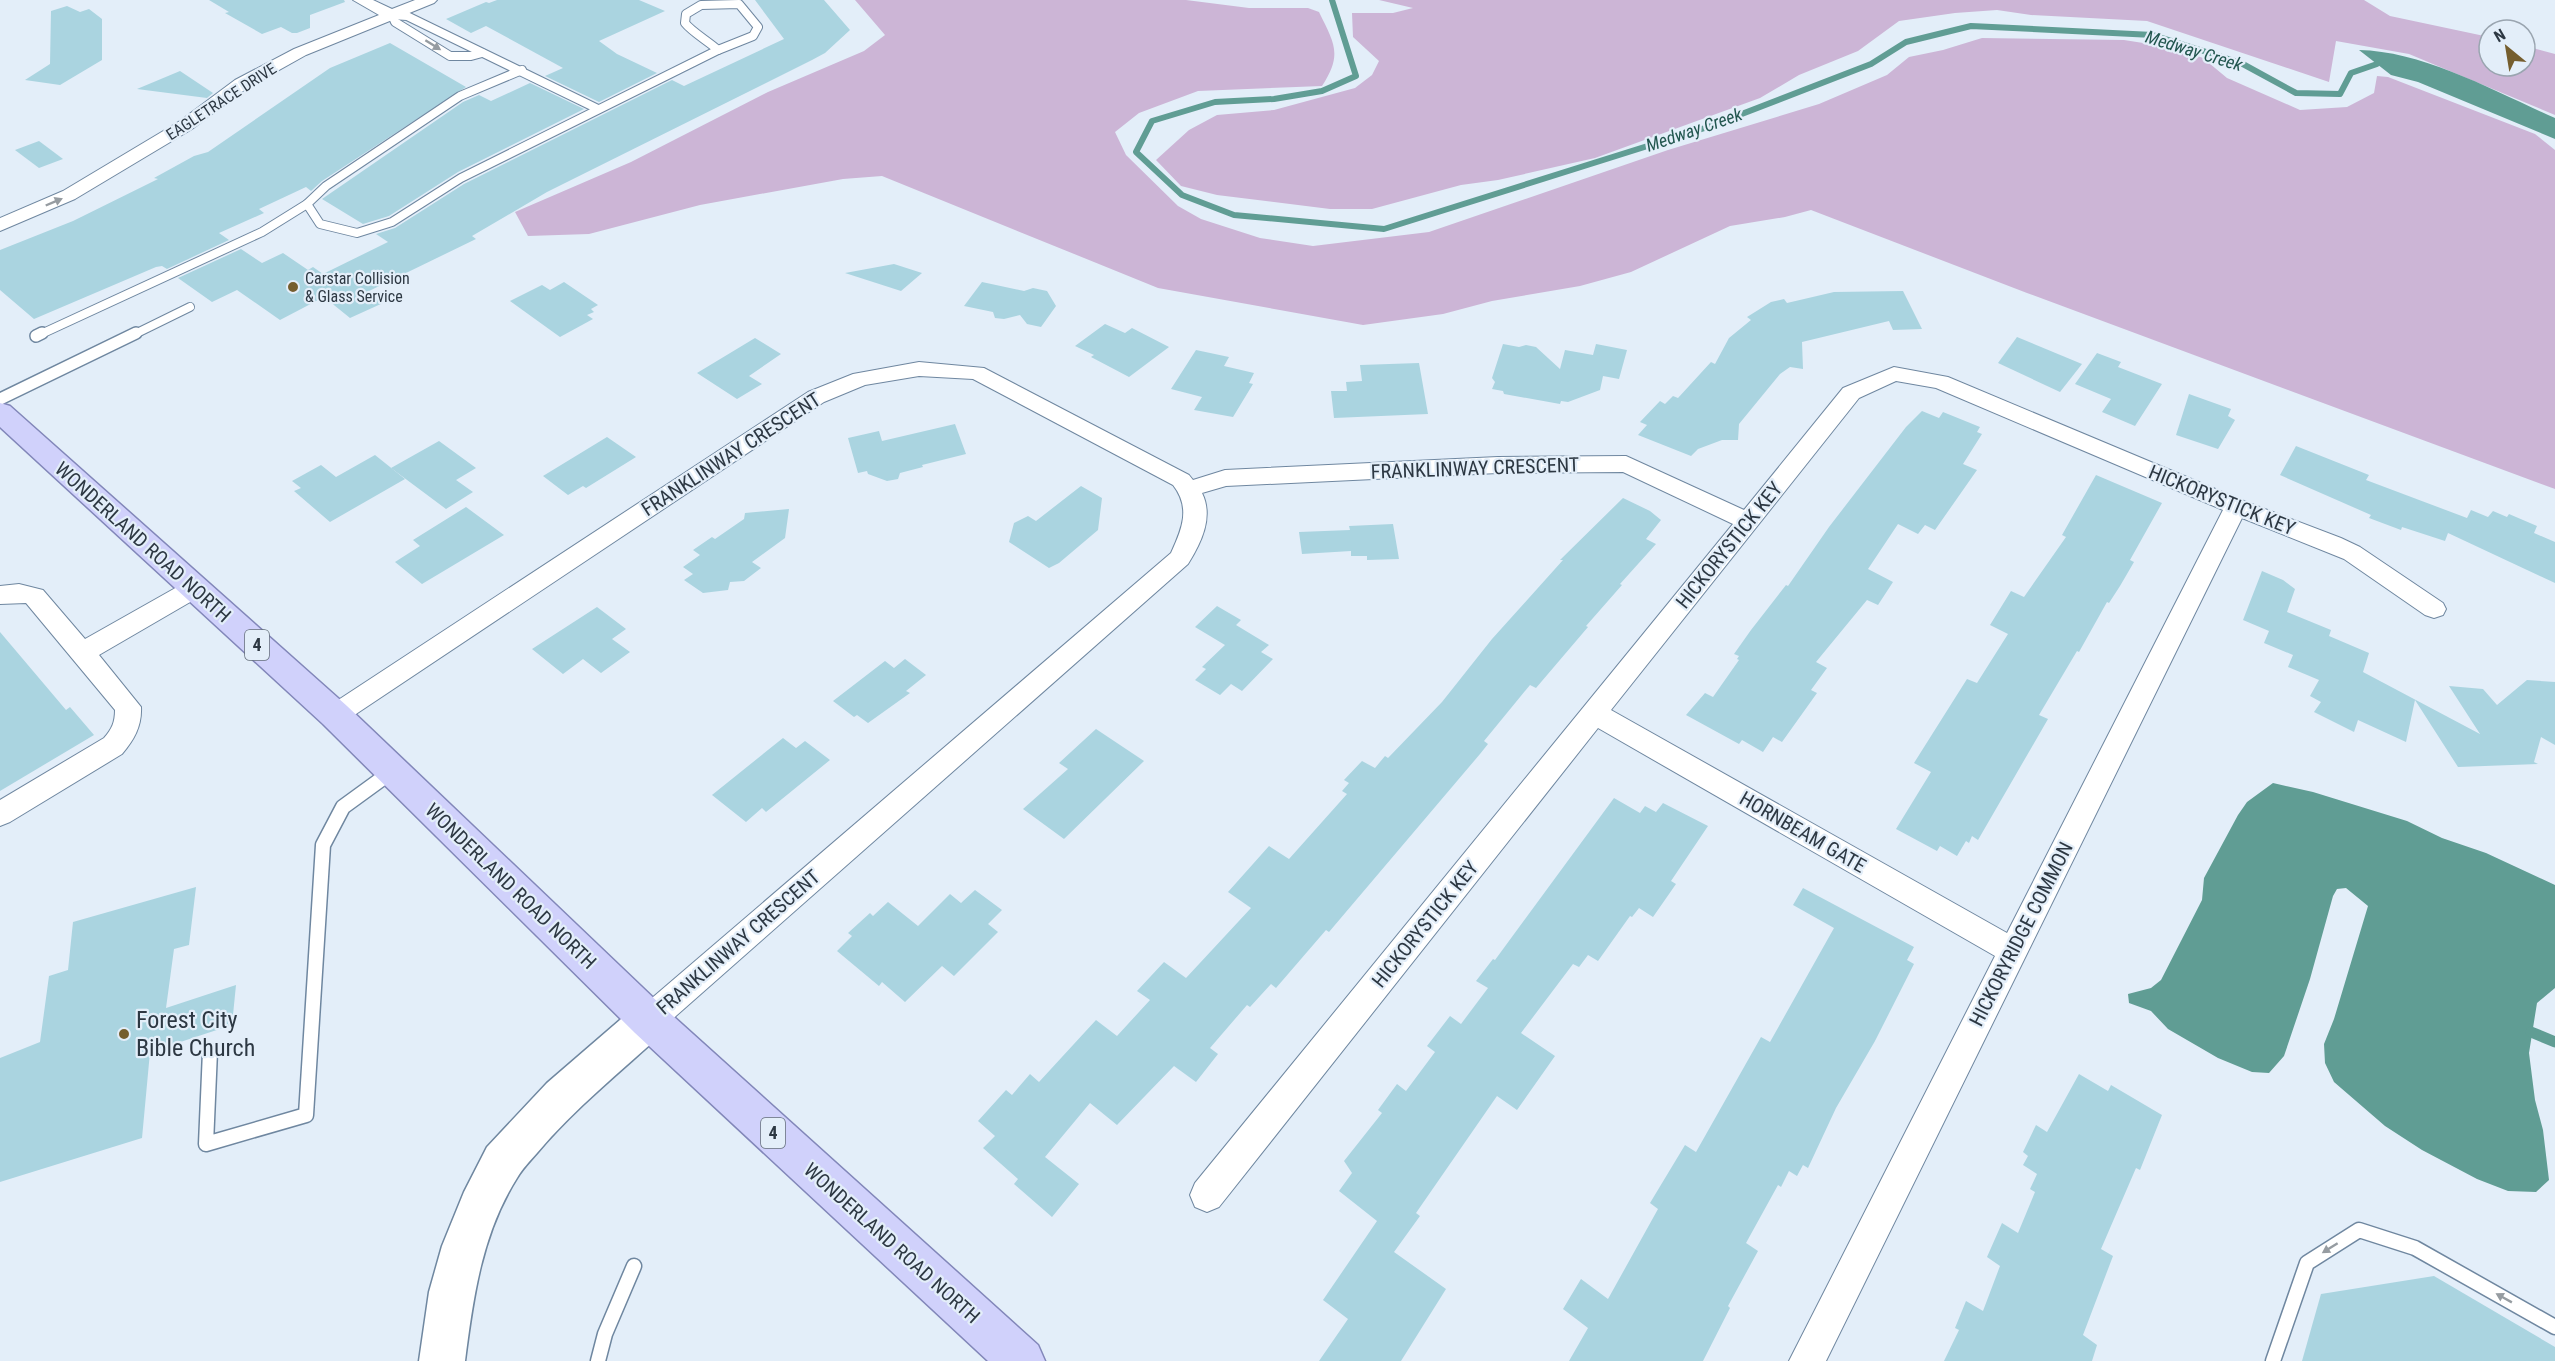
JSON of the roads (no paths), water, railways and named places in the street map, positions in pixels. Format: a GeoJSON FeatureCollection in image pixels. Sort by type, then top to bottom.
{"type":"FeatureCollection","features":[{"type":"Feature","properties":{"kind":"main road","name":"WONDERLAND ROAD NORTH"},"geometry":{"type":"LineString","coordinates":[[0,412],[335,715],[649,1020],[1022,1361]]}},
{"type":"Feature","properties":{"kind":"street"},"geometry":{"type":"LineString","coordinates":[[361,0],[392,15]]}},
{"type":"Feature","properties":{"kind":"street","name":"EAGLETRACE DRIVE"},"geometry":{"type":"LineString","coordinates":[[0,225],[69,195],[186,125],[251,79],[300,52],[429,0]]}},
{"type":"Feature","properties":{"kind":"street","name":"EAGLETRACE DRIVE"},"geometry":{"type":"LineString","coordinates":[[0,208],[58,183],[115,166]]}},
{"type":"Feature","properties":{"kind":"street","name":"FRANKLINWAY CRESCENT"},"geometry":{"type":"LineString","coordinates":[[335,715],[816,396],[860,379],[919,369],[977,373],[1181,480],[1190,489],[1196,506],[1195,528],[1179,558],[649,1020]]}},
{"type":"Feature","properties":{"kind":"street","name":"HICKORYSTICK KEY"},"geometry":{"type":"LineString","coordinates":[[1207,1195],[1851,393],[1894,374],[1941,382],[2236,507],[2352,553],[2434,609]]}},
{"type":"Feature","properties":{"kind":"street","name":"FRANKLINWAY CRESCENT"},"geometry":{"type":"LineString","coordinates":[[1190,489],[1225,478],[1498,465],[1626,464],[1748,522]]}},
{"type":"Feature","properties":{"kind":"street","name":"HICKORYRIDGE COMMON"},"geometry":{"type":"LineString","coordinates":[[1807,1361],[2236,507]]}},
{"type":"Feature","properties":{"kind":"street"},"geometry":{"type":"LineString","coordinates":[[83,652],[195,588]]}},
{"type":"Feature","properties":{"kind":"street"},"geometry":{"type":"LineString","coordinates":[[0,595],[19,593],[34,596],[128,707],[130,718],[126,731],[113,746],[0,814]]}},
{"type":"Feature","properties":{"kind":"street","name":"HORNBEAM GATE"},"geometry":{"type":"LineString","coordinates":[[1594,713],[2013,951]]}},
{"type":"Feature","properties":{"kind":"street"},"geometry":{"type":"LineString","coordinates":[[442,1361],[452,1292],[464,1246],[479,1207],[502,1162],[562,1097],[649,1020]]}},
{"type":"Feature","properties":{"kind":"lane"},"geometry":{"type":"LineString","coordinates":[[307,204],[320,224],[357,233],[392,222],[461,178],[718,50],[753,36],[758,27],[739,4],[701,5],[686,14],[685,23],[690,30],[701,35],[718,50]]}},
{"type":"Feature","properties":{"kind":"lane"},"geometry":{"type":"LineString","coordinates":[[482,53],[471,56],[450,56],[395,22],[392,15],[407,16],[598,109]]}},
{"type":"Feature","properties":{"kind":"lane"},"geometry":{"type":"LineString","coordinates":[[36,336],[262,232],[307,204],[326,186],[460,96],[522,70]]}},
{"type":"Feature","properties":{"kind":"lane"},"geometry":{"type":"LineString","coordinates":[[0,399],[190,307]]}},
{"type":"Feature","properties":{"kind":"lane"},"geometry":{"type":"LineString","coordinates":[[210,1051],[206,1144],[306,1115],[323,845],[343,807],[392,771]]}},
{"type":"Feature","properties":{"kind":"lane"},"geometry":{"type":"LineString","coordinates":[[2273,1361],[2307,1263],[2360,1230],[2415,1248],[2555,1327]]}},
{"type":"Feature","properties":{"kind":"lane"},"geometry":{"type":"LineString","coordinates":[[598,1361],[605,1334],[634,1266]]}},
{"type":"Feature","properties":{"kind":"waterway","name":"Medway Creek"},"geometry":{"type":"LineString","coordinates":[[1332,0],[1356,76],[1322,91],[1274,99],[1215,102],[1152,121],[1136,152],[1182,195],[1234,215],[1384,229],[1708,127],[1871,64],[1906,42],[1971,26],[2153,35],[2241,63],[2296,93],[2340,94],[2351,73],[2377,64]]}},
{"type":"Feature","properties":{"kind":"waterway"},"geometry":{"type":"LineString","coordinates":[[2531,1032],[2555,1042]]}},
{"type":"Feature","properties":{"kind":"place","name":"Carstar Collision & Glass Service"},"geometry":{"type":"Point","coordinates":[293,287]}},
{"type":"Feature","properties":{"kind":"place","name":"Forest City Bible Church"},"geometry":{"type":"Point","coordinates":[124,1034]}}]}
